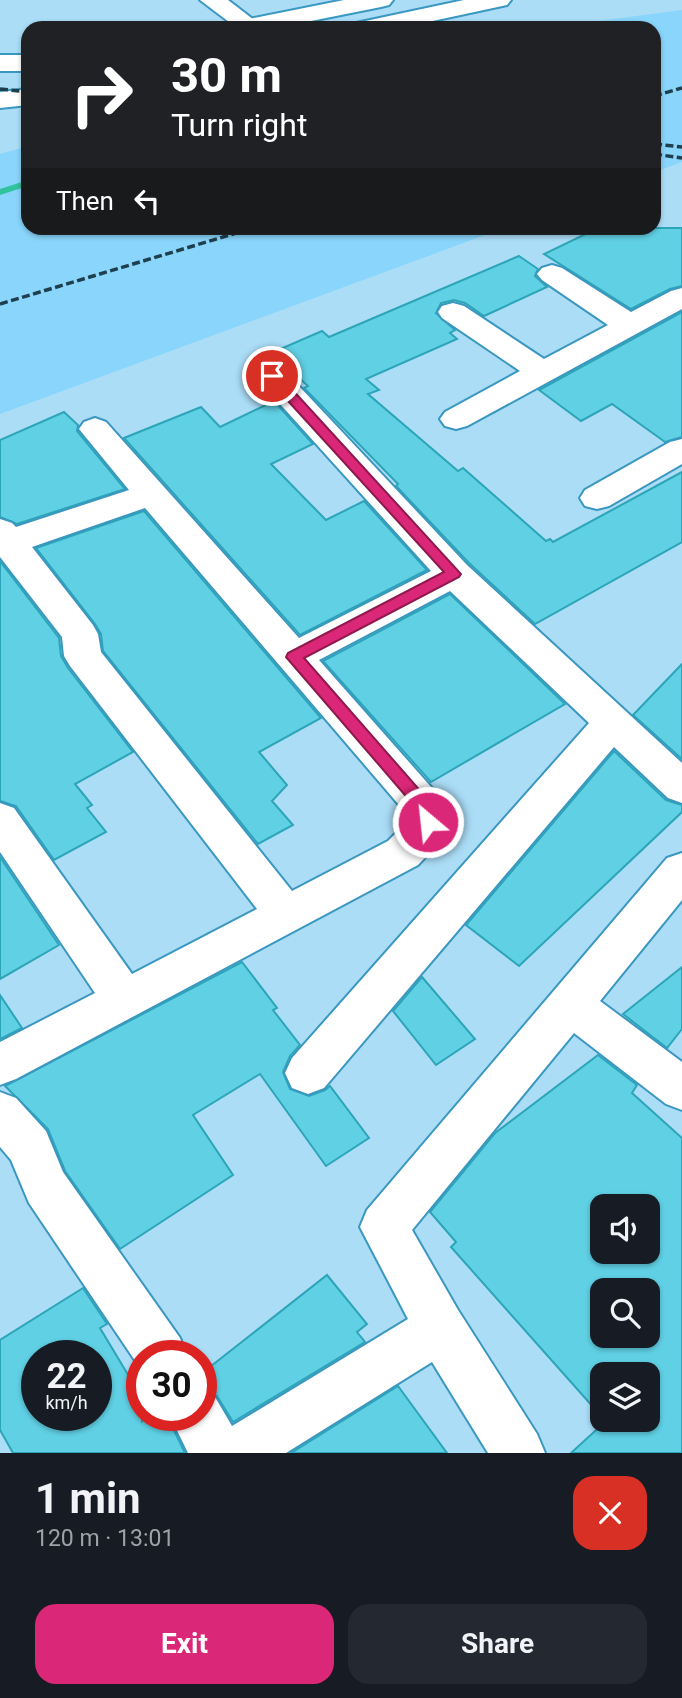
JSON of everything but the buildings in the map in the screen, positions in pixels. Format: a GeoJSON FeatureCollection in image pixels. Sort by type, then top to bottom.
{"type":"FeatureCollection","features":[{"type":"Feature","properties":{"kind":"street"},"geometry":{"type":"LineString","coordinates":[[212,0],[237,21]]}},
{"type":"Feature","properties":{"kind":"street"},"geometry":{"type":"LineString","coordinates":[[274,21],[381,0]]}},
{"type":"Feature","properties":{"kind":"street"},"geometry":{"type":"LineString","coordinates":[[398,21],[499,0]]}},
{"type":"Feature","properties":{"kind":"street"},"geometry":{"type":"LineString","coordinates":[[0,63],[21,63]]}},
{"type":"Feature","properties":{"kind":"street"},"geometry":{"type":"LineString","coordinates":[[0,100],[21,98]]}},
{"type":"Feature","properties":{"kind":"street"},"geometry":{"type":"LineString","coordinates":[[552,274],[629,325]]}},
{"type":"Feature","properties":{"kind":"street"},"geometry":{"type":"LineString","coordinates":[[456,419],[682,297]]}},
{"type":"Feature","properties":{"kind":"street"},"geometry":{"type":"LineString","coordinates":[[453,312],[543,372]]}},
{"type":"Feature","properties":{"kind":"street"},"geometry":{"type":"LineString","coordinates":[[272,376],[454,574],[682,787]]}},
{"type":"Feature","properties":{"kind":"street"},"geometry":{"type":"LineString","coordinates":[[0,1065],[403,853],[419,839],[428,822],[425,807],[95,429]]}},
{"type":"Feature","properties":{"kind":"street"},"geometry":{"type":"LineString","coordinates":[[597,498],[682,450]]}},
{"type":"Feature","properties":{"kind":"street"},"geometry":{"type":"LineString","coordinates":[[152,494],[3,539],[80,634],[83,656],[285,915]]}},
{"type":"Feature","properties":{"kind":"street"},"geometry":{"type":"LineString","coordinates":[[293,657],[454,574]]}},
{"type":"Feature","properties":{"kind":"street"},"geometry":{"type":"LineString","coordinates":[[308,1073],[612,723]]}},
{"type":"Feature","properties":{"kind":"street"},"geometry":{"type":"LineString","coordinates":[[0,819],[125,1000]]}},
{"type":"Feature","properties":{"kind":"street"},"geometry":{"type":"LineString","coordinates":[[518,1453],[440,1328],[384,1227],[682,870]]}},
{"type":"Feature","properties":{"kind":"street"},"geometry":{"type":"LineString","coordinates":[[570,1004],[682,1089]]}},
{"type":"Feature","properties":{"kind":"street"},"geometry":{"type":"LineString","coordinates":[[0,1114],[29,1146],[46,1187],[151,1340]]}},
{"type":"Feature","properties":{"kind":"street"},"geometry":{"type":"LineString","coordinates":[[237,1453],[440,1328]]}},
{"type":"Feature","properties":{"kind":"street"},"geometry":{"type":"LineString","coordinates":[[205,1431],[218,1453]]}},
{"type":"Feature","properties":{"kind":"shaded area"},"geometry":{"type":"Polygon","coordinates":[[[682,10],[682,162],[661,170],[661,21],[598,21],[682,10]]]}},
{"type":"Feature","properties":{"kind":"shaded area"},"geometry":{"type":"Polygon","coordinates":[[[21,148],[21,235],[485,235],[0,414],[0,154],[21,148]]]}},
{"type":"Feature","properties":{"kind":"waterway"},"geometry":{"type":"LineString","coordinates":[[0,192],[21,185]]}},
{"type":"Feature","properties":{"kind":"railway"},"geometry":{"type":"LineString","coordinates":[[661,94],[682,88]]}},
{"type":"Feature","properties":{"kind":"railway"},"geometry":{"type":"LineString","coordinates":[[0,89],[21,91]]}},
{"type":"Feature","properties":{"kind":"railway"},"geometry":{"type":"LineString","coordinates":[[661,145],[682,147]]}},
{"type":"Feature","properties":{"kind":"railway"},"geometry":{"type":"LineString","coordinates":[[661,155],[682,158]]}},
{"type":"Feature","properties":{"kind":"railway"},"geometry":{"type":"LineString","coordinates":[[0,304],[230,235]]}},
{"type":"Feature","properties":{"kind":"route"},"geometry":{"type":"LineString","coordinates":[[272,376],[454,574],[293,657],[425,807],[428,822]]}}]}
